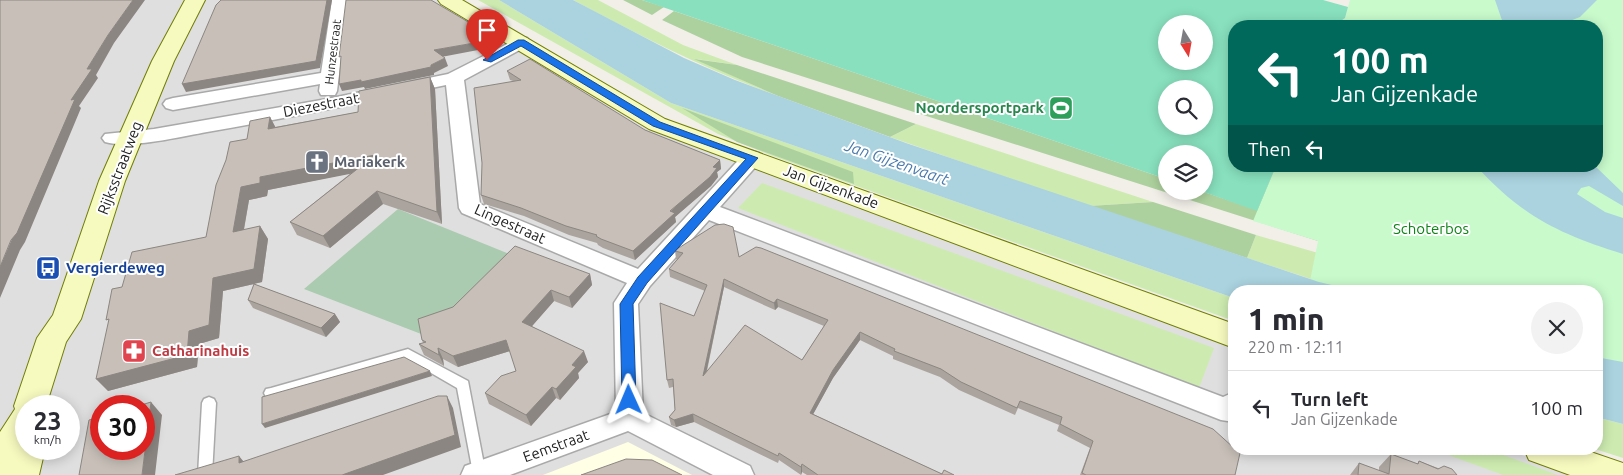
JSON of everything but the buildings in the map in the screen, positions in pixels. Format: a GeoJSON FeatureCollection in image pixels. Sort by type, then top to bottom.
{"type":"FeatureCollection","features":[{"type":"Feature","properties":{"kind":"street","name":"Rijksstraatweg"},"geometry":{"type":"LineString","coordinates":[[36,395],[52,338],[66,319],[112,181],[121,138],[141,64],[177,0]]}},
{"type":"Feature","properties":{"kind":"street","name":"Rijksstraatweg"},"geometry":{"type":"LineString","coordinates":[[121,138],[195,0]]}},
{"type":"Feature","properties":{"kind":"street","name":"Hunzestraat"},"geometry":{"type":"LineString","coordinates":[[327,105],[340,0]]}},
{"type":"Feature","properties":{"kind":"street","name":"Jan Gijzenkade"},"geometry":{"type":"LineString","coordinates":[[448,0],[657,124],[1228,334]]}},
{"type":"Feature","properties":{"kind":"street","name":"Diezestraat"},"geometry":{"type":"LineString","coordinates":[[121,138],[154,135],[327,105],[454,78],[521,42]]}},
{"type":"Feature","properties":{"kind":"street","name":"Diezestraat"},"geometry":{"type":"LineString","coordinates":[[173,104],[329,78]]}},
{"type":"Feature","properties":{"kind":"street","name":"Lingestraat"},"geometry":{"type":"LineString","coordinates":[[454,78],[470,208],[642,280]]}},
{"type":"Feature","properties":{"kind":"street"},"geometry":{"type":"LineString","coordinates":[[740,475],[630,419],[626,304],[642,280],[752,158]]}},
{"type":"Feature","properties":{"kind":"street"},"geometry":{"type":"LineString","coordinates":[[706,210],[1228,411]]}},
{"type":"Feature","properties":{"kind":"street","name":"Eemstraat"},"geometry":{"type":"LineString","coordinates":[[477,474],[630,419]]}},
{"type":"Feature","properties":{"kind":"street","name":"Rijksstraatweg"},"geometry":{"type":"LineString","coordinates":[[0,472],[6,452],[15,442]]}},
{"type":"Feature","properties":{"kind":"street"},"geometry":{"type":"LineString","coordinates":[[1557,455],[1612,475]]}},
{"type":"Feature","properties":{"kind":"street","name":"Rijksstraatweg"},"geometry":{"type":"LineString","coordinates":[[22,475],[24,460]]}},
{"type":"Feature","properties":{"kind":"lane"},"geometry":{"type":"LineString","coordinates":[[271,393],[408,354],[463,385],[477,474]]}},
{"type":"Feature","properties":{"kind":"lane"},"geometry":{"type":"LineString","coordinates":[[205,475],[209,403]]}},
{"type":"Feature","properties":{"kind":"shaded area"},"geometry":{"type":"Polygon","coordinates":[[[0,0],[453,0],[760,169],[1228,344],[1228,455],[1522,455],[1576,475],[0,475],[0,0]]]}},
{"type":"Feature","properties":{"kind":"shaded area"},"geometry":{"type":"Polygon","coordinates":[[[398,209],[527,261],[429,337],[304,289],[398,209]]]}},
{"type":"Feature","properties":{"kind":"shaded area"},"geometry":{"type":"Polygon","coordinates":[[[628,442],[692,475],[543,475],[628,442]]]}},
{"type":"Feature","properties":{"kind":"green space"},"geometry":{"type":"Polygon","coordinates":[[[478,0],[499,0],[671,103],[1228,296],[1228,319],[770,155],[718,134],[478,0]]]}},
{"type":"Feature","properties":{"kind":"green space"},"geometry":{"type":"Polygon","coordinates":[[[573,0],[598,0],[683,45],[737,65],[696,59],[778,96],[674,52],[573,0]]]}},
{"type":"Feature","properties":{"kind":"green space"},"geometry":{"type":"Polygon","coordinates":[[[623,0],[642,0],[664,7],[652,15],[623,0]]]}},
{"type":"Feature","properties":{"kind":"green space","name":"Noordersportpark"},"geometry":{"type":"Polygon","coordinates":[[[642,0],[1323,0],[1348,7],[1345,18],[1342,20],[1228,20],[1228,172],[1273,172],[1257,211],[1213,195],[1213,145],[1158,145],[1158,176],[642,0]]]}},
{"type":"Feature","properties":{"kind":"green space","name":"Schoterbos"},"geometry":{"type":"Polygon","coordinates":[[[1350,0],[1623,0],[1623,392],[1603,388],[1603,285],[1309,285],[1318,241],[1253,221],[1273,172],[1603,172],[1603,20],[1342,20],[1345,18],[1350,0]]]}},
{"type":"Feature","properties":{"kind":"green space"},"geometry":{"type":"Polygon","coordinates":[[[674,11],[1158,176],[1158,190],[742,57],[662,20],[674,11]]]}},
{"type":"Feature","properties":{"kind":"green space"},"geometry":{"type":"Polygon","coordinates":[[[694,59],[737,65],[916,124],[890,137],[778,96],[694,59]]]}},
{"type":"Feature","properties":{"kind":"green space"},"geometry":{"type":"Polygon","coordinates":[[[682,108],[853,172],[854,184],[737,142],[682,108]]]}},
{"type":"Feature","properties":{"kind":"green space"},"geometry":{"type":"Polygon","coordinates":[[[916,124],[1153,202],[1089,206],[890,137],[916,124]]]}},
{"type":"Feature","properties":{"kind":"green space"},"geometry":{"type":"Polygon","coordinates":[[[1273,172],[1279,172],[1318,241],[1190,200],[1213,200],[1213,195],[1257,210],[1273,172]]]}},
{"type":"Feature","properties":{"kind":"green space"},"geometry":{"type":"Polygon","coordinates":[[[762,183],[1214,348],[1199,388],[738,208],[762,183]]]}},
{"type":"Feature","properties":{"kind":"green space"},"geometry":{"type":"Polygon","coordinates":[[[1153,202],[1256,235],[1247,258],[1089,206],[1153,202]]]}},
{"type":"Feature","properties":{"kind":"green space"},"geometry":{"type":"Polygon","coordinates":[[[1256,235],[1325,255],[1320,282],[1247,258],[1256,235]]]}},
{"type":"Feature","properties":{"kind":"green space"},"geometry":{"type":"Polygon","coordinates":[[[1603,419],[1623,424],[1623,458],[1603,452],[1603,419]]]}},
{"type":"Feature","properties":{"kind":"green space"},"geometry":{"type":"Polygon","coordinates":[[[1448,455],[1503,455],[1558,475],[1503,475],[1448,455]]]}},
{"type":"Feature","properties":{"kind":"water","name":"Jan Gijzenvaart"},"geometry":{"type":"Polygon","coordinates":[[[499,0],[573,0],[684,58],[735,80],[906,143],[1332,285],[1228,285],[1228,296],[671,103],[499,0]]]}},
{"type":"Feature","properties":{"kind":"water"},"geometry":{"type":"Polygon","coordinates":[[[1495,0],[1597,0],[1580,17],[1572,20],[1502,20],[1495,0]]]}},
{"type":"Feature","properties":{"kind":"water"},"geometry":{"type":"Polygon","coordinates":[[[1482,172],[1601,172],[1623,193],[1623,206],[1589,186],[1581,188],[1577,194],[1605,212],[1623,218],[1623,254],[1560,231],[1526,211],[1482,172]]]}},
{"type":"Feature","properties":{"kind":"water"},"geometry":{"type":"Polygon","coordinates":[[[1603,358],[1623,362],[1623,424],[1603,419],[1603,358]]]}},
{"type":"Feature","properties":{"kind":"place","name":"Noordersportpark"},"geometry":{"type":"Point","coordinates":[1061,108]}},
{"type":"Feature","properties":{"kind":"place","name":"Mariakerk"},"geometry":{"type":"Point","coordinates":[317,162]}},
{"type":"Feature","properties":{"kind":"place","name":"Vergierdeweg"},"geometry":{"type":"Point","coordinates":[48,268]}},
{"type":"Feature","properties":{"kind":"place","name":"Catharinahuis"},"geometry":{"type":"Point","coordinates":[134,351]}},
{"type":"Feature","properties":{"kind":"route"},"geometry":{"type":"LineString","coordinates":[[487,60],[521,42],[657,124],[752,158],[642,280],[626,304],[629,400]]}}]}
